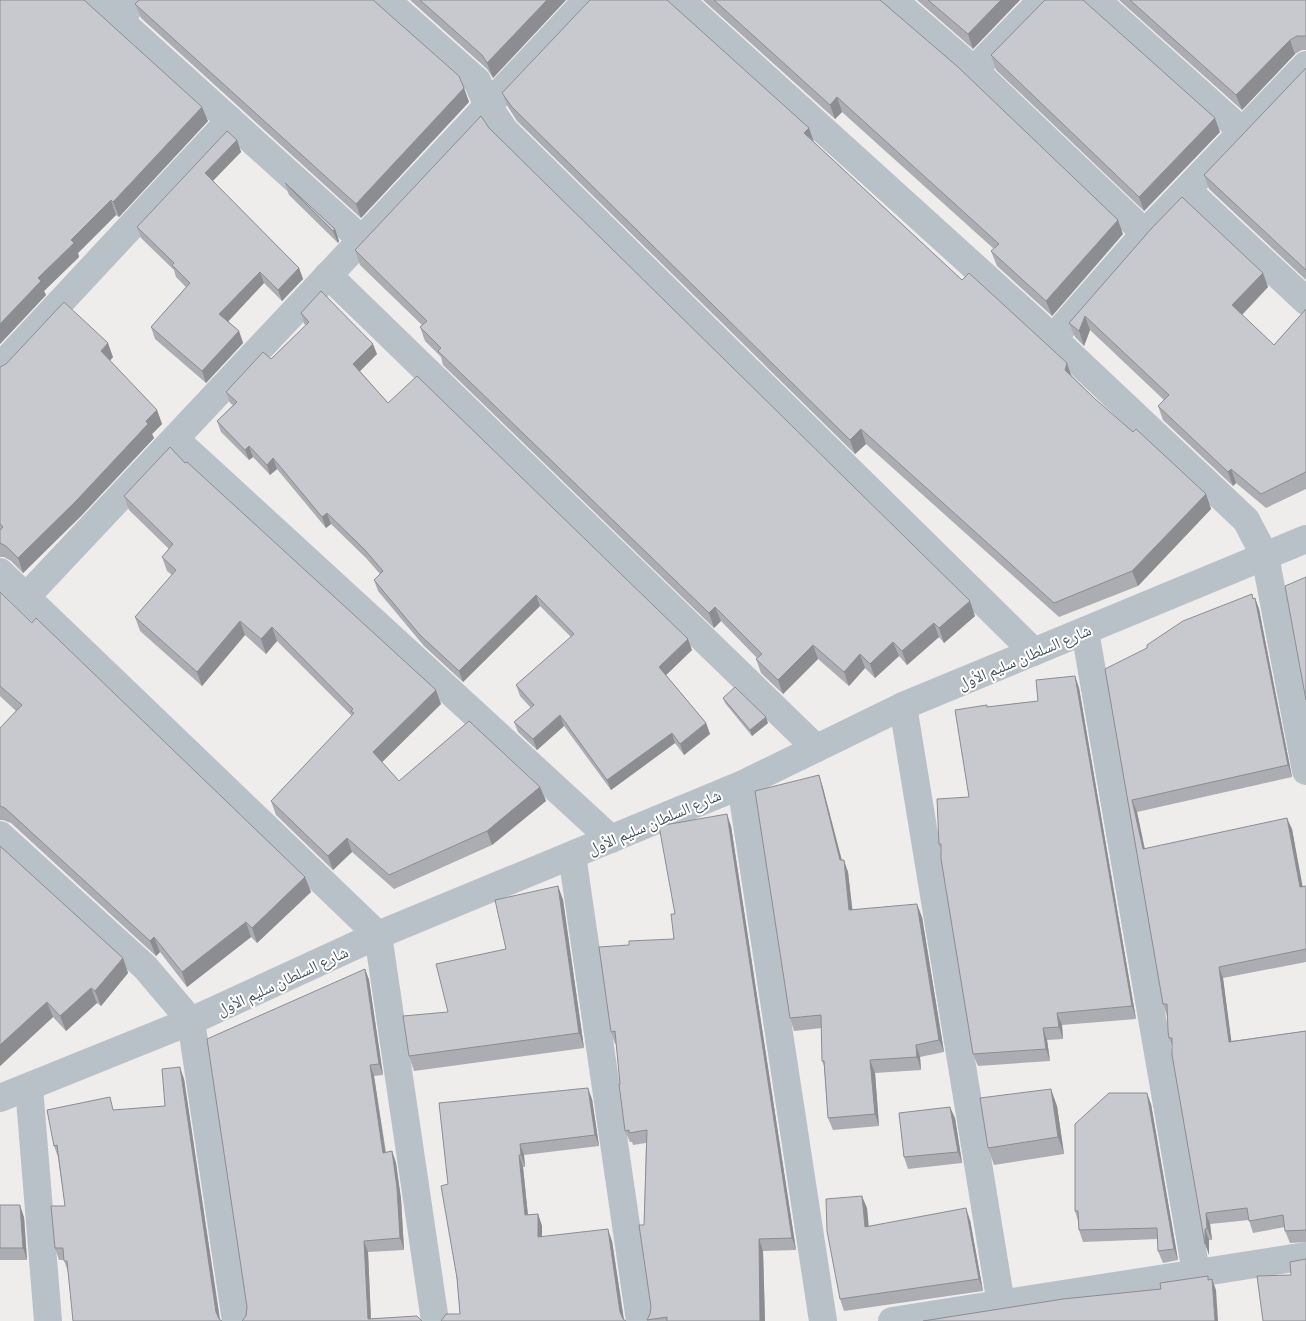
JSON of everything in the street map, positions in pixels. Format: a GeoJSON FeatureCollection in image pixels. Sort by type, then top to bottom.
{"type":"FeatureCollection","features":[{"type":"Feature","properties":{"kind":"street"},"geometry":{"type":"LineString","coordinates":[[97,0],[128,10],[230,120],[362,240]]}},
{"type":"Feature","properties":{"kind":"street"},"geometry":{"type":"LineString","coordinates":[[386,0],[476,81],[488,106],[512,138],[1034,652]]}},
{"type":"Feature","properties":{"kind":"street"},"geometry":{"type":"LineString","coordinates":[[26,597],[587,0]]}},
{"type":"Feature","properties":{"kind":"street"},"geometry":{"type":"LineString","coordinates":[[680,0],[1053,338],[1246,520],[1265,556],[1306,770]]}},
{"type":"Feature","properties":{"kind":"street"},"geometry":{"type":"LineString","coordinates":[[893,0],[974,70],[1145,233]]}},
{"type":"Feature","properties":{"kind":"street"},"geometry":{"type":"LineString","coordinates":[[974,70],[1042,0]]}},
{"type":"Feature","properties":{"kind":"street"},"geometry":{"type":"LineString","coordinates":[[1096,0],[1242,131]]}},
{"type":"Feature","properties":{"kind":"street"},"geometry":{"type":"LineString","coordinates":[[1053,338],[1145,233],[1188,191],[1242,131],[1306,65]]}},
{"type":"Feature","properties":{"kind":"street"},"geometry":{"type":"LineString","coordinates":[[0,366],[230,120]]}},
{"type":"Feature","properties":{"kind":"street"},"geometry":{"type":"LineString","coordinates":[[1188,191],[1306,301]]}},
{"type":"Feature","properties":{"kind":"street"},"geometry":{"type":"LineString","coordinates":[[328,275],[816,748]]}},
{"type":"Feature","properties":{"kind":"street"},"geometry":{"type":"LineString","coordinates":[[175,439],[611,839]]}},
{"type":"Feature","properties":{"kind":"street","name":"شارع السلطان سليم الأول"},"geometry":{"type":"LineString","coordinates":[[0,1098],[191,1021],[378,935],[740,785],[903,706],[1306,539]]}},
{"type":"Feature","properties":{"kind":"street"},"geometry":{"type":"LineString","coordinates":[[0,572],[378,935],[435,1321]]}},
{"type":"Feature","properties":{"kind":"street"},"geometry":{"type":"LineString","coordinates":[[1084,631],[1196,1272]]}},
{"type":"Feature","properties":{"kind":"street"},"geometry":{"type":"LineString","coordinates":[[903,706],[1001,1304]]}},
{"type":"Feature","properties":{"kind":"street"},"geometry":{"type":"LineString","coordinates":[[740,785],[822,1321]]}},
{"type":"Feature","properties":{"kind":"street"},"geometry":{"type":"LineString","coordinates":[[0,835],[145,968],[191,1021],[236,1321]]}},
{"type":"Feature","properties":{"kind":"street"},"geometry":{"type":"LineString","coordinates":[[572,855],[640,1321]]}},
{"type":"Feature","properties":{"kind":"street"},"geometry":{"type":"LineString","coordinates":[[30,1087],[48,1321]]}},
{"type":"Feature","properties":{"kind":"street"},"geometry":{"type":"LineString","coordinates":[[892,1321],[1306,1256]]}},
{"type":"Feature","properties":{"kind":"building"},"geometry":{"type":"Polygon","coordinates":[[[0,0],[84,0],[202,107],[113,202],[111,200],[71,240],[74,243],[38,278],[41,281],[0,324],[0,0]]]}},
{"type":"Feature","properties":{"kind":"building"},"geometry":{"type":"Polygon","coordinates":[[[139,0],[373,0],[459,76],[464,88],[356,204],[135,4],[139,0]]]}},
{"type":"Feature","properties":{"kind":"building"},"geometry":{"type":"Polygon","coordinates":[[[420,0],[547,0],[487,63],[482,55],[420,0]]]}},
{"type":"Feature","properties":{"kind":"building"},"geometry":{"type":"Polygon","coordinates":[[[590,0],[667,0],[809,128],[804,133],[962,280],[969,273],[1067,363],[1065,370],[1094,398],[1133,432],[1136,429],[1206,494],[1132,571],[1054,603],[861,429],[850,440],[512,107],[502,93],[590,0]]]}},
{"type":"Feature","properties":{"kind":"building"},"geometry":{"type":"Polygon","coordinates":[[[714,0],[880,0],[958,67],[1118,220],[1046,301],[991,251],[999,244],[837,97],[830,105],[714,0]]]}},
{"type":"Feature","properties":{"kind":"building"},"geometry":{"type":"Polygon","coordinates":[[[928,0],[1001,0],[968,34],[928,0]]]}},
{"type":"Feature","properties":{"kind":"building"},"geometry":{"type":"Polygon","coordinates":[[[1045,0],[1083,0],[1215,118],[1139,197],[991,55],[1045,0]]]}},
{"type":"Feature","properties":{"kind":"building"},"geometry":{"type":"Polygon","coordinates":[[[1130,0],[1306,0],[1306,36],[1297,36],[1290,40],[1236,95],[1130,0]]]}},
{"type":"Feature","properties":{"kind":"building"},"geometry":{"type":"Polygon","coordinates":[[[1306,68],[1306,270],[1204,175],[1306,68]]]}},
{"type":"Feature","properties":{"kind":"building"},"geometry":{"type":"Polygon","coordinates":[[[481,116],[489,128],[970,601],[939,628],[934,623],[902,651],[893,642],[870,664],[860,654],[844,672],[813,645],[778,680],[756,659],[762,654],[715,607],[709,613],[438,351],[441,348],[420,327],[427,321],[355,250],[481,116]]]}},
{"type":"Feature","properties":{"kind":"building"},"geometry":{"type":"Polygon","coordinates":[[[227,131],[237,140],[205,173],[299,268],[278,290],[260,272],[219,314],[239,331],[202,371],[151,327],[190,283],[172,265],[174,263],[137,227],[227,131]]]}},
{"type":"Feature","properties":{"kind":"building"},"geometry":{"type":"Polygon","coordinates":[[[285,183],[335,229],[333,231],[285,183]]]}},
{"type":"Feature","properties":{"kind":"building"},"geometry":{"type":"Polygon","coordinates":[[[1182,197],[1263,273],[1232,305],[1274,345],[1306,309],[1306,472],[1261,494],[1231,469],[1228,472],[1158,406],[1169,395],[1085,316],[1079,331],[1069,323],[1151,229],[1182,197]]]}},
{"type":"Feature","properties":{"kind":"building"},"geometry":{"type":"Polygon","coordinates":[[[321,291],[373,344],[353,364],[388,403],[417,376],[688,639],[659,667],[706,723],[680,744],[672,733],[607,780],[560,715],[533,739],[514,722],[534,705],[516,685],[574,634],[536,595],[459,671],[420,635],[374,580],[383,571],[364,549],[327,513],[322,517],[273,458],[267,465],[249,446],[245,450],[217,421],[237,402],[226,392],[263,352],[271,359],[309,322],[301,313],[321,291]]]}},
{"type":"Feature","properties":{"kind":"building"},"geometry":{"type":"Polygon","coordinates":[[[64,302],[108,343],[101,351],[157,410],[146,421],[148,424],[76,501],[18,558],[6,546],[0,543],[0,530],[3,527],[0,524],[0,367],[6,364],[64,302]]]}},
{"type":"Feature","properties":{"kind":"building"},"geometry":{"type":"Polygon","coordinates":[[[170,447],[185,463],[187,462],[436,690],[373,752],[399,781],[469,721],[540,787],[487,831],[389,875],[347,838],[328,856],[271,801],[354,713],[351,711],[353,709],[272,627],[261,639],[240,621],[197,672],[135,617],[176,570],[162,557],[173,544],[124,496],[170,447]]]}},
{"type":"Feature","properties":{"kind":"building"},"geometry":{"type":"Polygon","coordinates":[[[1306,577],[1306,700],[1285,586],[1306,577]]]}},
{"type":"Feature","properties":{"kind":"building"},"geometry":{"type":"Polygon","coordinates":[[[0,592],[32,623],[36,618],[305,877],[252,928],[246,922],[182,972],[154,937],[150,941],[5,808],[0,806],[0,728],[22,705],[0,686],[0,592]]]}},
{"type":"Feature","properties":{"kind":"building"},"geometry":{"type":"Polygon","coordinates":[[[1252,594],[1253,599],[1255,598],[1288,765],[1132,800],[1143,849],[1287,818],[1300,887],[1306,886],[1306,949],[1219,967],[1229,1042],[1306,1031],[1306,1230],[1285,1231],[1283,1215],[1249,1221],[1247,1208],[1206,1213],[1205,1244],[1172,1055],[1172,1038],[1169,1038],[1167,1004],[1163,1004],[1105,669],[1147,648],[1147,645],[1183,621],[1252,594]]]}},
{"type":"Feature","properties":{"kind":"building"},"geometry":{"type":"Polygon","coordinates":[[[1075,676],[1132,1006],[1057,1013],[1059,1027],[1043,1028],[1046,1049],[973,1054],[941,859],[941,844],[939,844],[937,799],[969,797],[955,710],[987,705],[987,707],[1038,701],[1036,680],[1075,676]]]}},
{"type":"Feature","properties":{"kind":"building"},"geometry":{"type":"Polygon","coordinates":[[[735,687],[766,717],[750,730],[723,698],[735,687]]]}},
{"type":"Feature","properties":{"kind":"building"},"geometry":{"type":"Polygon","coordinates":[[[819,775],[840,860],[844,860],[849,910],[917,904],[939,1040],[916,1045],[917,1057],[870,1060],[875,1114],[828,1118],[824,1061],[822,1061],[821,1015],[790,1018],[755,791],[819,775]]]}},
{"type":"Feature","properties":{"kind":"building"},"geometry":{"type":"Polygon","coordinates":[[[727,814],[792,1238],[759,1239],[760,1321],[667,1321],[667,1317],[647,1320],[651,1307],[639,1225],[644,1225],[647,1130],[629,1133],[629,1130],[625,1131],[615,1031],[611,1032],[599,947],[629,945],[629,941],[674,939],[671,914],[675,914],[659,826],[727,814]]]}},
{"type":"Feature","properties":{"kind":"building"},"geometry":{"type":"Polygon","coordinates":[[[0,846],[123,958],[95,991],[91,988],[60,1016],[47,1002],[0,1045],[0,846]]]}},
{"type":"Feature","properties":{"kind":"building"},"geometry":{"type":"Polygon","coordinates":[[[558,886],[579,1033],[409,1056],[403,1016],[448,1012],[436,964],[506,949],[495,900],[558,886]]]}},
{"type":"Feature","properties":{"kind":"building"},"geometry":{"type":"Polygon","coordinates":[[[365,969],[379,1064],[370,1065],[383,1153],[392,1151],[397,1188],[400,1238],[364,1241],[368,1319],[417,1316],[422,1321],[242,1321],[246,1316],[247,1307],[207,1039],[365,969]]]}},
{"type":"Feature","properties":{"kind":"building"},"geometry":{"type":"Polygon","coordinates":[[[180,1067],[216,1312],[222,1321],[73,1321],[67,1261],[64,1261],[63,1248],[55,1248],[51,1206],[65,1206],[57,1145],[54,1146],[47,1110],[110,1097],[113,1110],[165,1106],[162,1069],[180,1067]]]}},
{"type":"Feature","properties":{"kind":"building"},"geometry":{"type":"Polygon","coordinates":[[[588,1088],[595,1135],[520,1144],[521,1155],[519,1155],[525,1215],[538,1214],[538,1237],[608,1229],[620,1312],[626,1321],[441,1321],[446,1314],[460,1314],[457,1278],[441,1186],[448,1184],[439,1103],[588,1088]]]}},
{"type":"Feature","properties":{"kind":"building"},"geometry":{"type":"Polygon","coordinates":[[[1051,1089],[1058,1137],[988,1148],[980,1098],[1051,1089]]]}},
{"type":"Feature","properties":{"kind":"building"},"geometry":{"type":"Polygon","coordinates":[[[1109,1093],[1147,1093],[1174,1249],[1158,1251],[1157,1228],[1079,1230],[1078,1211],[1075,1211],[1075,1124],[1109,1093]]]}},
{"type":"Feature","properties":{"kind":"building"},"geometry":{"type":"Polygon","coordinates":[[[950,1107],[958,1152],[904,1157],[899,1113],[950,1107]]]}},
{"type":"Feature","properties":{"kind":"building"},"geometry":{"type":"Polygon","coordinates":[[[862,1196],[865,1227],[966,1208],[979,1279],[840,1299],[827,1231],[826,1199],[862,1196]]]}},
{"type":"Feature","properties":{"kind":"building"},"geometry":{"type":"Polygon","coordinates":[[[0,1205],[20,1205],[23,1248],[0,1248],[0,1205]]]}},
{"type":"Feature","properties":{"kind":"building"},"geometry":{"type":"Polygon","coordinates":[[[1306,1259],[1306,1321],[1263,1321],[1257,1276],[1291,1275],[1290,1262],[1306,1259]]]}},
{"type":"Feature","properties":{"kind":"building"},"geometry":{"type":"Polygon","coordinates":[[[1208,1276],[1208,1280],[1212,1279],[1215,1321],[923,1321],[1063,1299],[1161,1289],[1160,1283],[1208,1276]]]}}]}
